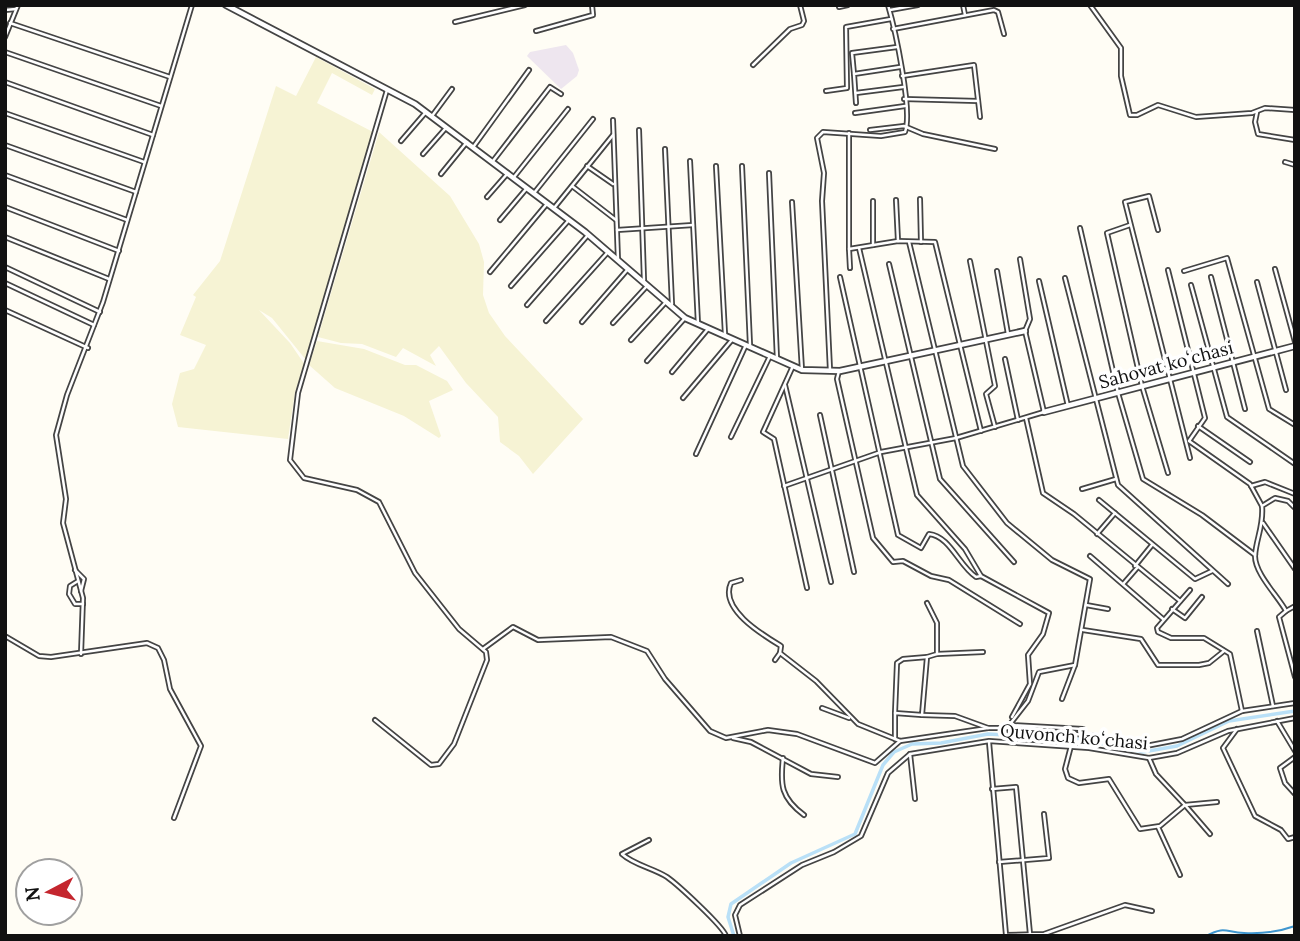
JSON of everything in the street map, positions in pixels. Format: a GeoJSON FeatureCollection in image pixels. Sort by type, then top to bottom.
{"type":"FeatureCollection","features":[{"type":"Feature","properties":{"kind":"street"},"geometry":{"type":"LineString","coordinates":[[82,654],[83,604],[63,523],[66,499],[56,435],[67,396],[100,312],[192,5]]}},
{"type":"Feature","properties":{"kind":"street"},"geometry":{"type":"LineString","coordinates":[[226,5],[426,112],[548,203],[628,268],[671,308],[685,318],[748,348],[802,370],[830,372],[1025,331]]}},
{"type":"Feature","properties":{"kind":"street"},"geometry":{"type":"LineString","coordinates":[[455,22],[525,5]]}},
{"type":"Feature","properties":{"kind":"street"},"geometry":{"type":"LineString","coordinates":[[536,30],[593,15],[592,5]]}},
{"type":"Feature","properties":{"kind":"street"},"geometry":{"type":"LineString","coordinates":[[753,65],[790,29],[802,25],[804,22],[800,5]]}},
{"type":"Feature","properties":{"kind":"street"},"geometry":{"type":"LineString","coordinates":[[839,7],[848,5]]}},
{"type":"Feature","properties":{"kind":"street"},"geometry":{"type":"LineString","coordinates":[[830,372],[822,201],[824,173],[817,138],[823,132],[903,135],[907,127],[902,76],[888,8],[918,5]]}},
{"type":"Feature","properties":{"kind":"street"},"geometry":{"type":"LineString","coordinates":[[963,5],[965,15]]}},
{"type":"Feature","properties":{"kind":"street"},"geometry":{"type":"LineString","coordinates":[[1090,5],[1121,48],[1121,76],[1130,114],[1137,115],[1157,105],[1196,117],[1257,112],[1265,108],[1295,110]]}},
{"type":"Feature","properties":{"kind":"street"},"geometry":{"type":"LineString","coordinates":[[5,10],[17,7]]}},
{"type":"Feature","properties":{"kind":"street"},"geometry":{"type":"LineString","coordinates":[[5,37],[17,7]]}},
{"type":"Feature","properties":{"kind":"street"},"geometry":{"type":"LineString","coordinates":[[893,29],[996,11],[1004,34]]}},
{"type":"Feature","properties":{"kind":"street"},"geometry":{"type":"LineString","coordinates":[[826,90],[846,88],[846,27],[891,19]]}},
{"type":"Feature","properties":{"kind":"street"},"geometry":{"type":"LineString","coordinates":[[10,23],[170,77]]}},
{"type":"Feature","properties":{"kind":"street"},"geometry":{"type":"LineString","coordinates":[[856,103],[852,53],[897,47]]}},
{"type":"Feature","properties":{"kind":"street"},"geometry":{"type":"LineString","coordinates":[[5,52],[161,107]]}},
{"type":"Feature","properties":{"kind":"street"},"geometry":{"type":"LineString","coordinates":[[902,76],[974,65],[980,117]]}},
{"type":"Feature","properties":{"kind":"street"},"geometry":{"type":"LineString","coordinates":[[854,74],[900,67]]}},
{"type":"Feature","properties":{"kind":"street"},"geometry":{"type":"LineString","coordinates":[[474,146],[529,70]]}},
{"type":"Feature","properties":{"kind":"street"},"geometry":{"type":"LineString","coordinates":[[5,82],[153,135]]}},
{"type":"Feature","properties":{"kind":"street"},"geometry":{"type":"LineString","coordinates":[[493,161],[550,87],[561,94]]}},
{"type":"Feature","properties":{"kind":"street"},"geometry":{"type":"LineString","coordinates":[[856,93],[903,87]]}},
{"type":"Feature","properties":{"kind":"street"},"geometry":{"type":"LineString","coordinates":[[432,116],[452,89]]}},
{"type":"Feature","properties":{"kind":"street"},"geometry":{"type":"LineString","coordinates":[[375,720],[431,765],[442,763],[454,744],[477,692],[487,660],[483,649],[441,609],[415,573],[379,502],[357,490],[304,478],[290,460],[298,393],[387,90]]}},
{"type":"Feature","properties":{"kind":"street"},"geometry":{"type":"LineString","coordinates":[[904,99],[979,102]]}},
{"type":"Feature","properties":{"kind":"street"},"geometry":{"type":"LineString","coordinates":[[855,113],[905,106]]}},
{"type":"Feature","properties":{"kind":"street"},"geometry":{"type":"LineString","coordinates":[[514,177],[568,108]]}},
{"type":"Feature","properties":{"kind":"street"},"geometry":{"type":"LineString","coordinates":[[401,141],[426,112]]}},
{"type":"Feature","properties":{"kind":"street"},"geometry":{"type":"LineString","coordinates":[[1257,112],[1255,122],[1258,134],[1295,140]]}},
{"type":"Feature","properties":{"kind":"street"},"geometry":{"type":"LineString","coordinates":[[5,113],[145,163]]}},
{"type":"Feature","properties":{"kind":"street"},"geometry":{"type":"LineString","coordinates":[[534,193],[593,119]]}},
{"type":"Feature","properties":{"kind":"street"},"geometry":{"type":"LineString","coordinates":[[613,120],[618,260]]}},
{"type":"Feature","properties":{"kind":"street"},"geometry":{"type":"LineString","coordinates":[[423,154],[447,127]]}},
{"type":"Feature","properties":{"kind":"street"},"geometry":{"type":"LineString","coordinates":[[870,130],[907,127],[923,134],[995,149]]}},
{"type":"Feature","properties":{"kind":"street"},"geometry":{"type":"LineString","coordinates":[[613,323],[645,285],[639,130]]}},
{"type":"Feature","properties":{"kind":"street"},"geometry":{"type":"LineString","coordinates":[[849,133],[850,268]]}},
{"type":"Feature","properties":{"kind":"street"},"geometry":{"type":"LineString","coordinates":[[554,208],[613,135]]}},
{"type":"Feature","properties":{"kind":"street"},"geometry":{"type":"LineString","coordinates":[[441,174],[467,142]]}},
{"type":"Feature","properties":{"kind":"street"},"geometry":{"type":"LineString","coordinates":[[5,145],[136,192]]}},
{"type":"Feature","properties":{"kind":"street"},"geometry":{"type":"LineString","coordinates":[[665,149],[671,308]]}},
{"type":"Feature","properties":{"kind":"street"},"geometry":{"type":"LineString","coordinates":[[690,161],[698,324]]}},
{"type":"Feature","properties":{"kind":"street"},"geometry":{"type":"LineString","coordinates":[[1285,162],[1295,165]]}},
{"type":"Feature","properties":{"kind":"street"},"geometry":{"type":"LineString","coordinates":[[587,166],[615,185]]}},
{"type":"Feature","properties":{"kind":"street"},"geometry":{"type":"LineString","coordinates":[[716,166],[725,338]]}},
{"type":"Feature","properties":{"kind":"street"},"geometry":{"type":"LineString","coordinates":[[696,454],[748,348],[742,166]]}},
{"type":"Feature","properties":{"kind":"street"},"geometry":{"type":"LineString","coordinates":[[487,197],[508,173]]}},
{"type":"Feature","properties":{"kind":"street"},"geometry":{"type":"LineString","coordinates":[[769,173],[777,359]]}},
{"type":"Feature","properties":{"kind":"street"},"geometry":{"type":"LineString","coordinates":[[5,175],[128,220]]}},
{"type":"Feature","properties":{"kind":"street"},"geometry":{"type":"LineString","coordinates":[[572,186],[616,220]]}},
{"type":"Feature","properties":{"kind":"street"},"geometry":{"type":"LineString","coordinates":[[500,220],[528,188]]}},
{"type":"Feature","properties":{"kind":"street"},"geometry":{"type":"LineString","coordinates":[[1158,230],[1149,196],[1125,202],[1190,458]]}},
{"type":"Feature","properties":{"kind":"street"},"geometry":{"type":"LineString","coordinates":[[896,200],[898,242]]}},
{"type":"Feature","properties":{"kind":"street"},"geometry":{"type":"LineString","coordinates":[[920,200],[921,242]]}},
{"type":"Feature","properties":{"kind":"street"},"geometry":{"type":"LineString","coordinates":[[873,201],[873,245]]}},
{"type":"Feature","properties":{"kind":"street"},"geometry":{"type":"LineString","coordinates":[[792,202],[802,370]]}},
{"type":"Feature","properties":{"kind":"street"},"geometry":{"type":"LineString","coordinates":[[490,272],[548,203]]}},
{"type":"Feature","properties":{"kind":"street"},"geometry":{"type":"LineString","coordinates":[[5,207],[119,251]]}},
{"type":"Feature","properties":{"kind":"street"},"geometry":{"type":"LineString","coordinates":[[511,286],[569,220]]}},
{"type":"Feature","properties":{"kind":"street"},"geometry":{"type":"LineString","coordinates":[[617,230],[693,225]]}},
{"type":"Feature","properties":{"kind":"street"},"geometry":{"type":"LineString","coordinates":[[1130,225],[1107,233],[1142,386],[1168,473]]}},
{"type":"Feature","properties":{"kind":"street"},"geometry":{"type":"LineString","coordinates":[[1080,228],[1118,393],[1145,482],[1202,515],[1255,555]]}},
{"type":"Feature","properties":{"kind":"street"},"geometry":{"type":"LineString","coordinates":[[527,305],[588,235]]}},
{"type":"Feature","properties":{"kind":"street"},"geometry":{"type":"LineString","coordinates":[[5,237],[110,279]]}},
{"type":"Feature","properties":{"kind":"street"},"geometry":{"type":"LineString","coordinates":[[849,249],[898,242],[935,242],[981,431]]}},
{"type":"Feature","properties":{"kind":"street"},"geometry":{"type":"LineString","coordinates":[[909,242],[963,466],[1007,523],[1052,560],[1089,576],[1083,630],[1075,665],[1062,699]]}},
{"type":"Feature","properties":{"kind":"street"},"geometry":{"type":"LineString","coordinates":[[859,248],[917,495],[965,549],[981,576],[1049,613],[1043,634],[1027,655],[1030,684],[1010,726],[1008,742]]}},
{"type":"Feature","properties":{"kind":"street"},"geometry":{"type":"LineString","coordinates":[[546,321],[608,252]]}},
{"type":"Feature","properties":{"kind":"street"},"geometry":{"type":"LineString","coordinates":[[1184,271],[1227,258],[1269,410],[1295,425]]}},
{"type":"Feature","properties":{"kind":"street"},"geometry":{"type":"LineString","coordinates":[[784,486],[881,452],[956,438],[1044,412],[1025,331],[1030,319],[1020,259]]}},
{"type":"Feature","properties":{"kind":"street"},"geometry":{"type":"LineString","coordinates":[[970,261],[995,386],[986,394],[995,427]]}},
{"type":"Feature","properties":{"kind":"street"},"geometry":{"type":"LineString","coordinates":[[889,264],[942,483],[1014,562]]}},
{"type":"Feature","properties":{"kind":"street"},"geometry":{"type":"LineString","coordinates":[[5,267],[100,312]]}},
{"type":"Feature","properties":{"kind":"street"},"geometry":{"type":"LineString","coordinates":[[582,321],[628,268]]}},
{"type":"Feature","properties":{"kind":"street"},"geometry":{"type":"LineString","coordinates":[[1275,269],[1295,344]]}},
{"type":"Feature","properties":{"kind":"street"},"geometry":{"type":"LineString","coordinates":[[1168,270],[1191,373],[1205,418],[1189,441],[1251,486],[1262,506],[1264,523],[1255,555],[1260,570],[1286,611]]}},
{"type":"Feature","properties":{"kind":"street"},"geometry":{"type":"LineString","coordinates":[[997,271],[1008,334]]}},
{"type":"Feature","properties":{"kind":"street"},"geometry":{"type":"LineString","coordinates":[[840,277],[898,535],[921,548],[929,534],[934,534],[943,539],[968,571],[976,577],[981,576]]}},
{"type":"Feature","properties":{"kind":"street"},"geometry":{"type":"LineString","coordinates":[[1211,277],[1245,409]]}},
{"type":"Feature","properties":{"kind":"street"},"geometry":{"type":"LineString","coordinates":[[1065,278],[1116,479],[1228,584]]}},
{"type":"Feature","properties":{"kind":"street"},"geometry":{"type":"LineString","coordinates":[[1039,281],[1068,406]]}},
{"type":"Feature","properties":{"kind":"street"},"geometry":{"type":"LineString","coordinates":[[1257,282],[1286,390]]}},
{"type":"Feature","properties":{"kind":"street"},"geometry":{"type":"LineString","coordinates":[[5,284],[95,325]]}},
{"type":"Feature","properties":{"kind":"street"},"geometry":{"type":"LineString","coordinates":[[1191,285],[1227,417],[1295,464]]}},
{"type":"Feature","properties":{"kind":"street"},"geometry":{"type":"LineString","coordinates":[[631,340],[665,303]]}},
{"type":"Feature","properties":{"kind":"street"},"geometry":{"type":"LineString","coordinates":[[5,310],[88,348]]}},
{"type":"Feature","properties":{"kind":"street"},"geometry":{"type":"LineString","coordinates":[[647,361],[685,318]]}},
{"type":"Feature","properties":{"kind":"street"},"geometry":{"type":"LineString","coordinates":[[672,372],[708,329]]}},
{"type":"Feature","properties":{"kind":"street"},"geometry":{"type":"LineString","coordinates":[[683,398],[732,341]]}},
{"type":"Feature","properties":{"kind":"street","name":"Sahovat koʻchasi"},"geometry":{"type":"LineString","coordinates":[[1044,412],[1295,344]]}},
{"type":"Feature","properties":{"kind":"street"},"geometry":{"type":"LineString","coordinates":[[732,437],[770,356]]}},
{"type":"Feature","properties":{"kind":"street"},"geometry":{"type":"LineString","coordinates":[[1005,359],[1018,420]]}},
{"type":"Feature","properties":{"kind":"street"},"geometry":{"type":"LineString","coordinates":[[793,366],[763,432],[774,439],[807,588]]}},
{"type":"Feature","properties":{"kind":"street"},"geometry":{"type":"LineString","coordinates":[[840,371],[837,379],[873,538],[893,562],[904,561],[931,576],[949,580],[1020,624]]}},
{"type":"Feature","properties":{"kind":"street"},"geometry":{"type":"LineString","coordinates":[[785,384],[831,582]]}},
{"type":"Feature","properties":{"kind":"street"},"geometry":{"type":"LineString","coordinates":[[820,415],[853,572]]}},
{"type":"Feature","properties":{"kind":"street"},"geometry":{"type":"LineString","coordinates":[[1026,418],[1043,492],[1180,601]]}},
{"type":"Feature","properties":{"kind":"street"},"geometry":{"type":"LineString","coordinates":[[1198,426],[1250,462]]}},
{"type":"Feature","properties":{"kind":"street"},"geometry":{"type":"LineString","coordinates":[[1082,489],[1116,479]]}},
{"type":"Feature","properties":{"kind":"street"},"geometry":{"type":"LineString","coordinates":[[1251,486],[1265,482],[1295,494]]}},
{"type":"Feature","properties":{"kind":"street"},"geometry":{"type":"LineString","coordinates":[[1262,506],[1275,498],[1288,501],[1295,508]]}},
{"type":"Feature","properties":{"kind":"street"},"geometry":{"type":"LineString","coordinates":[[1099,500],[1195,579],[1212,571]]}},
{"type":"Feature","properties":{"kind":"street"},"geometry":{"type":"LineString","coordinates":[[1097,534],[1115,513]]}},
{"type":"Feature","properties":{"kind":"street"},"geometry":{"type":"LineString","coordinates":[[1264,523],[1295,569]]}},
{"type":"Feature","properties":{"kind":"street"},"geometry":{"type":"LineString","coordinates":[[1124,583],[1152,545]]}},
{"type":"Feature","properties":{"kind":"street"},"geometry":{"type":"LineString","coordinates":[[1090,556],[1163,619]]}},
{"type":"Feature","properties":{"kind":"street"},"geometry":{"type":"LineString","coordinates":[[75,570],[84,579],[80,591]]}},
{"type":"Feature","properties":{"kind":"street"},"geometry":{"type":"LineString","coordinates":[[741,580],[729,586],[731,600],[749,626],[781,646],[775,660]]}},
{"type":"Feature","properties":{"kind":"street"},"geometry":{"type":"LineString","coordinates":[[78,581],[70,586],[69,594],[75,604],[83,604]]}},
{"type":"Feature","properties":{"kind":"street"},"geometry":{"type":"LineString","coordinates":[[1190,590],[1157,628],[1165,636],[1191,640],[1204,638],[1226,650],[1230,654],[1242,711]]}},
{"type":"Feature","properties":{"kind":"street"},"geometry":{"type":"LineString","coordinates":[[1172,609],[1185,618],[1202,597]]}},
{"type":"Feature","properties":{"kind":"street"},"geometry":{"type":"LineString","coordinates":[[927,603],[937,623],[937,654]]}},
{"type":"Feature","properties":{"kind":"street"},"geometry":{"type":"LineString","coordinates":[[1087,605],[1108,609]]}},
{"type":"Feature","properties":{"kind":"street"},"geometry":{"type":"LineString","coordinates":[[1295,606],[1279,617],[1295,677]]}},
{"type":"Feature","properties":{"kind":"street"},"geometry":{"type":"LineString","coordinates":[[483,649],[513,627],[538,640],[611,636],[646,651],[665,679],[710,731],[751,742],[811,775],[838,777]]}},
{"type":"Feature","properties":{"kind":"street"},"geometry":{"type":"LineString","coordinates":[[1083,630],[1141,639],[1158,665],[1199,666],[1209,663],[1226,650]]}},
{"type":"Feature","properties":{"kind":"street"},"geometry":{"type":"LineString","coordinates":[[1257,631],[1273,706]]}},
{"type":"Feature","properties":{"kind":"street"},"geometry":{"type":"LineString","coordinates":[[5,636],[39,656],[82,654],[147,643],[158,648],[164,660],[170,689],[201,746],[174,818]]}},
{"type":"Feature","properties":{"kind":"street"},"geometry":{"type":"LineString","coordinates":[[895,739],[897,663],[903,659],[937,654],[984,652]]}},
{"type":"Feature","properties":{"kind":"street"},"geometry":{"type":"LineString","coordinates":[[780,653],[816,681],[861,726],[900,741],[1010,726],[1083,729]]}},
{"type":"Feature","properties":{"kind":"street"},"geometry":{"type":"LineString","coordinates":[[922,715],[927,657]]}},
{"type":"Feature","properties":{"kind":"street"},"geometry":{"type":"LineString","coordinates":[[1010,726],[1032,694],[1039,672],[1075,665]]}},
{"type":"Feature","properties":{"kind":"street"},"geometry":{"type":"LineString","coordinates":[[1010,726],[1096,736],[1146,746],[1182,738],[1242,711],[1295,703]]}},
{"type":"Feature","properties":{"kind":"street"},"geometry":{"type":"LineString","coordinates":[[822,708],[852,719]]}},
{"type":"Feature","properties":{"kind":"street"},"geometry":{"type":"LineString","coordinates":[[895,713],[955,716],[988,728]]}},
{"type":"Feature","properties":{"kind":"street","name":"Quvonch koʻchasi"},"geometry":{"type":"LineString","coordinates":[[910,754],[989,741],[1071,746],[1149,758],[1177,753],[1237,729],[1295,718]]}},
{"type":"Feature","properties":{"kind":"street"},"geometry":{"type":"LineString","coordinates":[[1277,721],[1295,751]]}},
{"type":"Feature","properties":{"kind":"street"},"geometry":{"type":"LineString","coordinates":[[1237,729],[1223,748],[1255,816],[1281,830],[1288,839],[1295,837]]}},
{"type":"Feature","properties":{"kind":"street"},"geometry":{"type":"LineString","coordinates":[[733,738],[768,730],[797,734],[875,763],[900,741]]}},
{"type":"Feature","properties":{"kind":"street","name":"Quvonch koʻchasi"},"geometry":{"type":"LineString","coordinates":[[989,741],[1006,935],[1030,934]]}},
{"type":"Feature","properties":{"kind":"street"},"geometry":{"type":"LineString","coordinates":[[1071,746],[1065,769],[1068,778],[1079,783],[1108,779],[1140,829],[1158,827],[1185,804],[1217,802]]}},
{"type":"Feature","properties":{"kind":"street"},"geometry":{"type":"LineString","coordinates":[[910,754],[915,799]]}},
{"type":"Feature","properties":{"kind":"street"},"geometry":{"type":"LineString","coordinates":[[740,936],[735,915],[740,905],[802,865],[834,852],[861,836],[888,773],[910,754]]}},
{"type":"Feature","properties":{"kind":"street"},"geometry":{"type":"LineString","coordinates":[[1295,757],[1280,768],[1285,783],[1295,794]]}},
{"type":"Feature","properties":{"kind":"street"},"geometry":{"type":"LineString","coordinates":[[783,758],[782,790],[790,805],[804,815]]}},
{"type":"Feature","properties":{"kind":"street"},"geometry":{"type":"LineString","coordinates":[[1149,758],[1156,774],[1210,834]]}},
{"type":"Feature","properties":{"kind":"street"},"geometry":{"type":"LineString","coordinates":[[992,789],[1016,787],[1030,934],[1044,934],[1125,905],[1152,911]]}},
{"type":"Feature","properties":{"kind":"street"},"geometry":{"type":"LineString","coordinates":[[999,862],[1049,858],[1044,814]]}},
{"type":"Feature","properties":{"kind":"street"},"geometry":{"type":"LineString","coordinates":[[1158,827],[1180,875]]}},
{"type":"Feature","properties":{"kind":"street"},"geometry":{"type":"LineString","coordinates":[[649,840],[622,854],[668,877],[701,911],[716,920],[726,936]]}},
{"type":"Feature","properties":{"kind":"shaded area"},"geometry":{"type":"Polygon","coordinates":[[[566,45],[573,53],[579,70],[577,76],[561,89],[527,56],[530,52],[566,45]]]}},
{"type":"Feature","properties":{"kind":"shaded area"},"geometry":{"type":"Polygon","coordinates":[[[316,57],[375,89],[372,95],[332,73],[317,103],[373,132],[306,360],[272,318],[259,310],[290,343],[305,365],[295,392],[288,439],[178,427],[172,404],[180,373],[194,369],[206,345],[180,335],[196,297],[193,295],[220,261],[276,86],[296,96],[316,57]]]}},
{"type":"Feature","properties":{"kind":"shaded area"},"geometry":{"type":"Polygon","coordinates":[[[379,132],[450,196],[479,244],[484,262],[483,295],[489,313],[505,336],[583,419],[533,474],[519,456],[500,442],[498,417],[466,383],[439,346],[430,355],[436,366],[403,348],[396,357],[362,344],[341,343],[318,337],[379,132]]]}},
{"type":"Feature","properties":{"kind":"shaded area"},"geometry":{"type":"Polygon","coordinates":[[[317,341],[364,349],[405,365],[416,365],[447,381],[453,390],[429,401],[441,436],[439,438],[404,416],[335,388],[309,365],[317,341]]]}},
{"type":"Feature","properties":{"kind":"waterway"},"geometry":{"type":"LineString","coordinates":[[734,936],[728,917],[731,904],[791,863],[855,834],[883,765],[894,752],[912,744],[941,743],[988,734],[1080,739],[1143,752],[1177,746],[1229,721],[1295,711]]}},
{"type":"Feature","properties":{"kind":"waterway"},"geometry":{"type":"LineString","coordinates":[[1206,936],[1221,930],[1264,933],[1295,926]]}}]}
